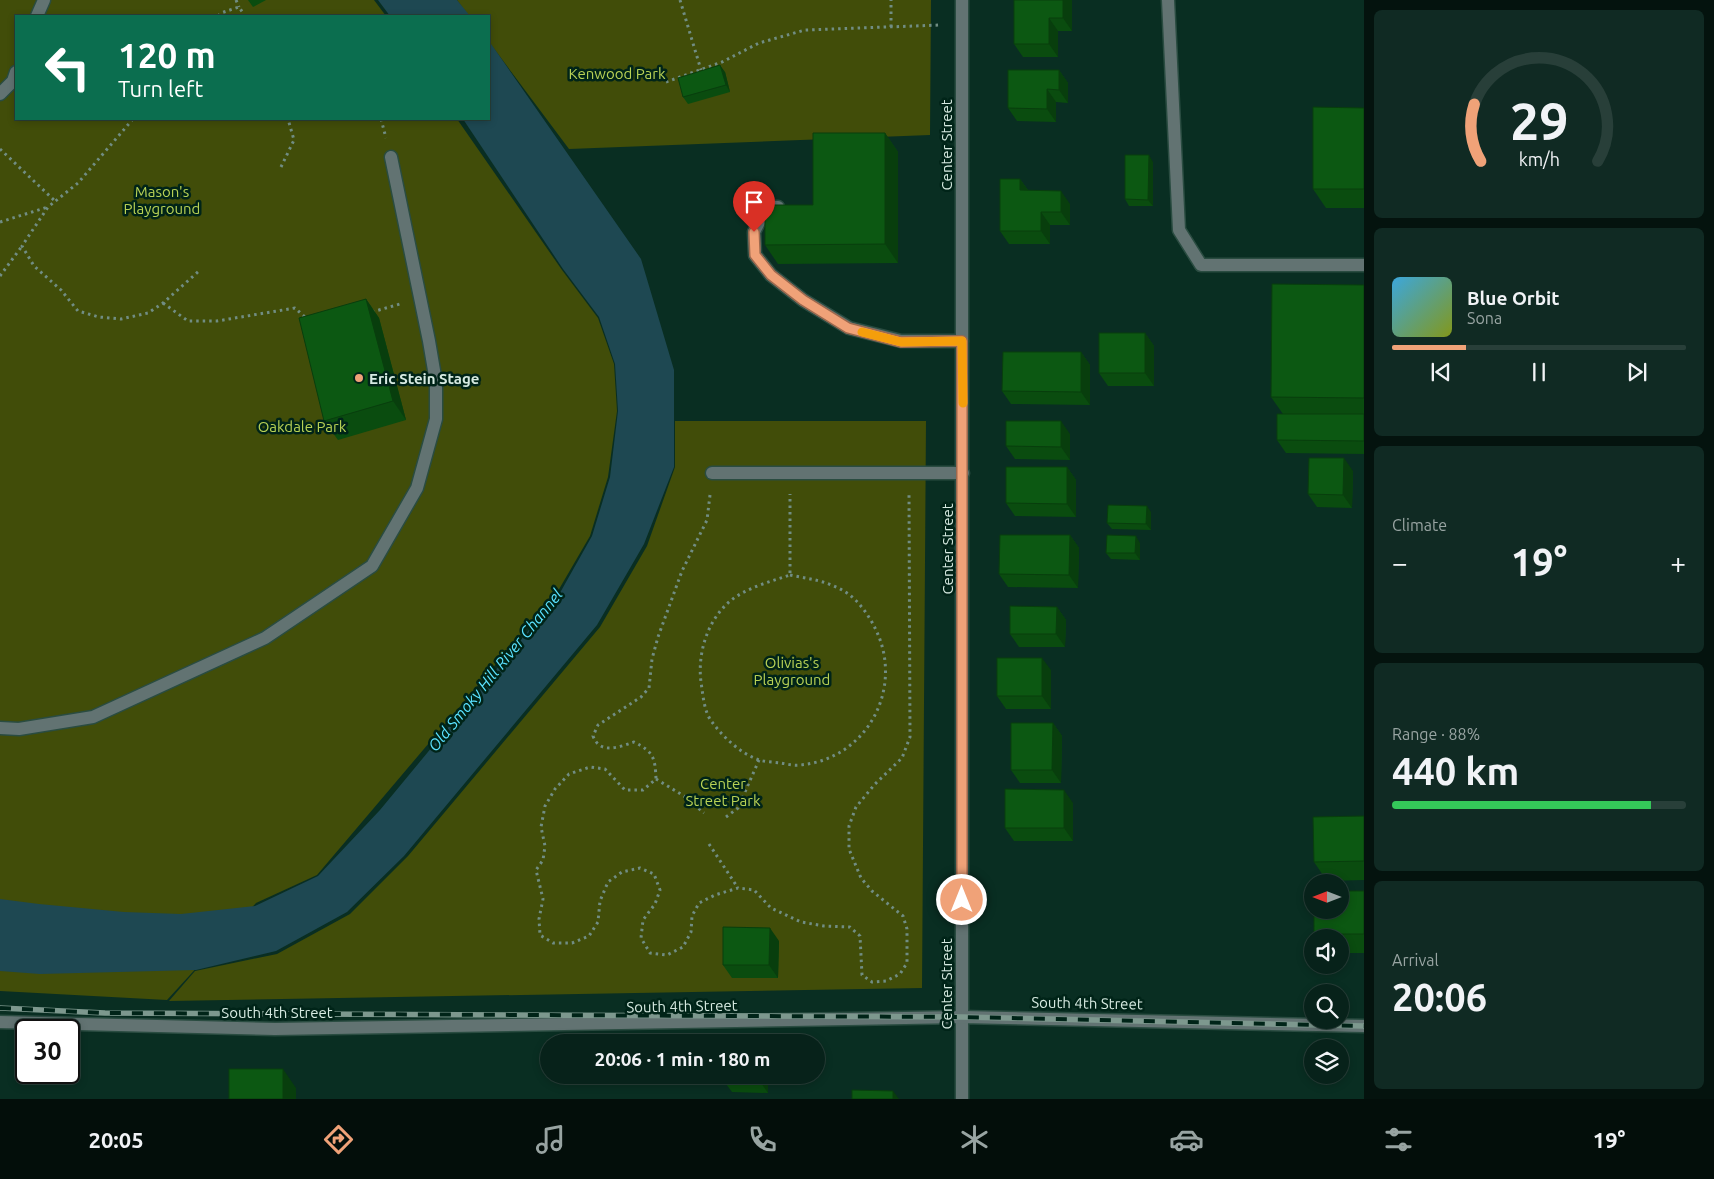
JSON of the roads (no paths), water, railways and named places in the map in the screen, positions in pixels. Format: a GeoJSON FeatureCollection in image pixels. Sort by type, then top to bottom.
{"type":"FeatureCollection","features":[{"type":"Feature","properties":{"kind":"street"},"geometry":{"type":"LineString","coordinates":[[38,15],[44,0]]}},
{"type":"Feature","properties":{"kind":"street","name":"Center Street"},"geometry":{"type":"LineString","coordinates":[[962,0],[962,1099]]}},
{"type":"Feature","properties":{"kind":"street"},"geometry":{"type":"LineString","coordinates":[[1168,0],[1179,230],[1201,265],[1364,265]]}},
{"type":"Feature","properties":{"kind":"street"},"geometry":{"type":"LineString","coordinates":[[0,94],[13,81],[15,75]]}},
{"type":"Feature","properties":{"kind":"street"},"geometry":{"type":"LineString","coordinates":[[0,728],[20,729],[93,717],[265,638],[372,566],[417,488],[436,418],[436,382],[429,341],[391,157]]}},
{"type":"Feature","properties":{"kind":"street"},"geometry":{"type":"LineString","coordinates":[[790,208],[775,207],[762,216],[754,232],[755,255],[771,275],[803,300],[848,328],[901,342],[962,341]]}},
{"type":"Feature","properties":{"kind":"street"},"geometry":{"type":"LineString","coordinates":[[712,473],[963,473]]}},
{"type":"Feature","properties":{"kind":"street","name":"South 4th Street"},"geometry":{"type":"LineString","coordinates":[[0,1022],[275,1029],[962,1017],[1364,1026]]}},
{"type":"Feature","properties":{"kind":"water"},"geometry":{"type":"Polygon","coordinates":[[[378,0],[457,0],[469,15],[389,15],[378,0]]]}},
{"type":"Feature","properties":{"kind":"water"},"geometry":{"type":"Polygon","coordinates":[[[490,42],[641,259],[674,370],[674,467],[644,544],[597,625],[404,856],[347,912],[276,951],[196,970],[40,974],[0,971],[0,899],[124,912],[181,914],[255,906],[318,876],[380,810],[561,591],[592,536],[610,477],[618,411],[615,364],[599,317],[563,269],[464,120],[490,120],[490,42]]]}},
{"type":"Feature","properties":{"kind":"railway"},"geometry":{"type":"LineString","coordinates":[[0,1008],[105,1013],[962,1017],[1364,1026]]}},
{"type":"Feature","properties":{"kind":"place","name":"Eric Stein Stage"},"geometry":{"type":"Point","coordinates":[359,378]}},
{"type":"Feature","properties":{"kind":"park label","name":"Kenwood Park"},"geometry":{"type":"Point","coordinates":[617,73]}},
{"type":"Feature","properties":{"kind":"park label","name":"Mason's Playground"},"geometry":{"type":"Point","coordinates":[162,200]}},
{"type":"Feature","properties":{"kind":"park label","name":"Oakdale Park"},"geometry":{"type":"Point","coordinates":[302,426]}},
{"type":"Feature","properties":{"kind":"park label","name":"Olivias's Playground"},"geometry":{"type":"Point","coordinates":[792,670]}},
{"type":"Feature","properties":{"kind":"park label","name":"Center Street Park"},"geometry":{"type":"Point","coordinates":[723,792]}},
{"type":"Feature","properties":{"kind":"water label","name":"Old Smoky Hill River Channel"},"geometry":{"type":"Point","coordinates":[495,670]}}]}
